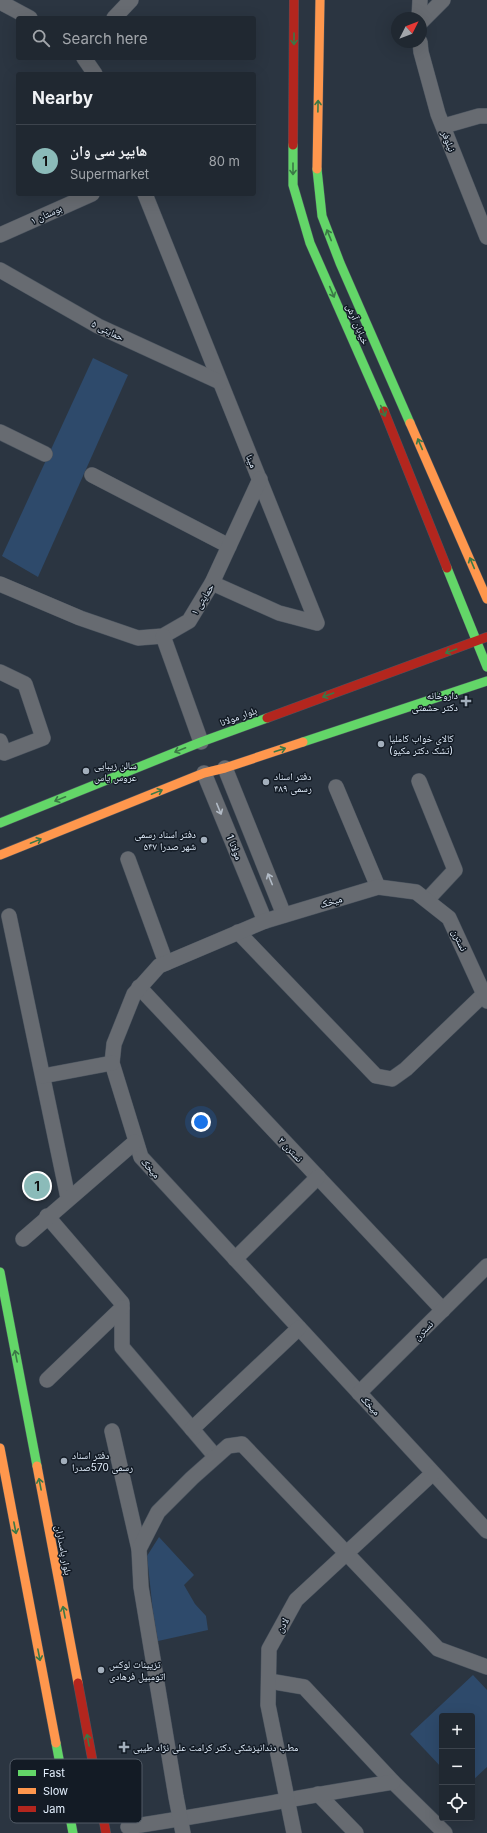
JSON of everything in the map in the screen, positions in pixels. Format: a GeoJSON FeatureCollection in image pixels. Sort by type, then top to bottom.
{"type":"FeatureCollection","features":[{"type":"Feature","properties":{"kind":"main road","name":"خیابان آرش"},"geometry":{"type":"LineString","coordinates":[[294,0],[293,185],[310,243],[392,430],[478,641],[487,667]]}},
{"type":"Feature","properties":{"kind":"main road","name":"خیابان آرش"},"geometry":{"type":"LineString","coordinates":[[320,0],[317,173],[322,216],[340,263],[487,599]]}},
{"type":"Feature","properties":{"kind":"main road"},"geometry":{"type":"LineString","coordinates":[[392,430],[411,423]]}},
{"type":"Feature","properties":{"kind":"main road","name":"بلوار مولانا"},"geometry":{"type":"LineString","coordinates":[[0,823],[201,742],[487,637]]}},
{"type":"Feature","properties":{"kind":"main road"},"geometry":{"type":"LineString","coordinates":[[0,855],[204,773],[225,768],[487,681]]}},
{"type":"Feature","properties":{"kind":"main road","name":"بلوار پاسداران"},"geometry":{"type":"LineString","coordinates":[[0,1272],[48,1543],[91,1759]]}},
{"type":"Feature","properties":{"kind":"main road"},"geometry":{"type":"LineString","coordinates":[[0,1448],[22,1548],[59,1759]]}},
{"type":"Feature","properties":{"kind":"main road"},"geometry":{"type":"LineString","coordinates":[[70,1823],[72,1833]]}},
{"type":"Feature","properties":{"kind":"main road","name":"بلوار پاسداران"},"geometry":{"type":"LineString","coordinates":[[104,1823],[106,1833]]}},
{"type":"Feature","properties":{"kind":"street"},"geometry":{"type":"LineString","coordinates":[[116,16],[131,0]]}},
{"type":"Feature","properties":{"kind":"street"},"geometry":{"type":"LineString","coordinates":[[419,12],[420,0]]}},
{"type":"Feature","properties":{"kind":"street"},"geometry":{"type":"LineString","coordinates":[[427,16],[443,0]]}},
{"type":"Feature","properties":{"kind":"street"},"geometry":{"type":"LineString","coordinates":[[0,2],[26,16]]}},
{"type":"Feature","properties":{"kind":"street","name":"نیلوفر"},"geometry":{"type":"LineString","coordinates":[[421,48],[438,114],[487,237]]}},
{"type":"Feature","properties":{"kind":"street"},"geometry":{"type":"LineString","coordinates":[[85,60],[94,72]]}},
{"type":"Feature","properties":{"kind":"street"},"geometry":{"type":"LineString","coordinates":[[444,126],[478,116],[487,116]]}},
{"type":"Feature","properties":{"kind":"street","name":"بوستان ۱"},"geometry":{"type":"LineString","coordinates":[[0,235],[88,196]]}},
{"type":"Feature","properties":{"kind":"street","name":"مینا"},"geometry":{"type":"LineString","coordinates":[[146,196],[318,623],[279,613],[212,583]]}},
{"type":"Feature","properties":{"kind":"street","name":"حمایتی ۵"},"geometry":{"type":"LineString","coordinates":[[0,270],[98,326],[220,382]]}},
{"type":"Feature","properties":{"kind":"street"},"geometry":{"type":"LineString","coordinates":[[0,432],[45,454]]}},
{"type":"Feature","properties":{"kind":"street"},"geometry":{"type":"LineString","coordinates":[[92,475],[229,546]]}},
{"type":"Feature","properties":{"kind":"street","name":"حمایتی ۱"},"geometry":{"type":"LineString","coordinates":[[0,584],[80,618],[138,638],[163,636],[189,621],[212,583],[260,479]]}},
{"type":"Feature","properties":{"kind":"street"},"geometry":{"type":"LineString","coordinates":[[163,636],[201,742]]}},
{"type":"Feature","properties":{"kind":"street"},"geometry":{"type":"LineString","coordinates":[[0,672],[25,684],[43,738],[4,753],[0,741]]}},
{"type":"Feature","properties":{"kind":"street","name":"مولانا 1"},"geometry":{"type":"LineString","coordinates":[[225,768],[284,915]]}},
{"type":"Feature","properties":{"kind":"street","name":"مولانا 1"},"geometry":{"type":"LineString","coordinates":[[204,773],[265,921]]}},
{"type":"Feature","properties":{"kind":"street"},"geometry":{"type":"LineString","coordinates":[[419,781],[455,870],[422,896]]}},
{"type":"Feature","properties":{"kind":"street"},"geometry":{"type":"LineString","coordinates":[[336,787],[378,888]]}},
{"type":"Feature","properties":{"kind":"street"},"geometry":{"type":"LineString","coordinates":[[128,859],[166,963]]}},
{"type":"Feature","properties":{"kind":"street","name":"میخک"},"geometry":{"type":"LineString","coordinates":[[422,896],[378,888],[265,921],[159,966],[134,994],[114,1044],[112,1064],[140,1157],[487,1531]]}},
{"type":"Feature","properties":{"kind":"street","name":"نسترن"},"geometry":{"type":"LineString","coordinates":[[422,896],[449,918],[485,997]]}},
{"type":"Feature","properties":{"kind":"street"},"geometry":{"type":"LineString","coordinates":[[9,916],[68,1198]]}},
{"type":"Feature","properties":{"kind":"street"},"geometry":{"type":"LineString","coordinates":[[238,932],[376,1076],[392,1079],[406,1069],[485,997]]}},
{"type":"Feature","properties":{"kind":"street","name":"نسترن ۲"},"geometry":{"type":"LineString","coordinates":[[139,987],[443,1310]]}},
{"type":"Feature","properties":{"kind":"street"},"geometry":{"type":"LineString","coordinates":[[43,1076],[112,1064]]}},
{"type":"Feature","properties":{"kind":"street"},"geometry":{"type":"LineString","coordinates":[[23,1238],[135,1142]]}},
{"type":"Feature","properties":{"kind":"street"},"geometry":{"type":"LineString","coordinates":[[235,1260],[318,1177]]}},
{"type":"Feature","properties":{"kind":"street"},"geometry":{"type":"LineString","coordinates":[[47,1216],[122,1303],[122,1347],[216,1456]]}},
{"type":"Feature","properties":{"kind":"street","name":"نسترن"},"geometry":{"type":"LineString","coordinates":[[359,1393],[487,1266]]}},
{"type":"Feature","properties":{"kind":"street"},"geometry":{"type":"LineString","coordinates":[[47,1380],[122,1308]]}},
{"type":"Feature","properties":{"kind":"street"},"geometry":{"type":"LineString","coordinates":[[192,1429],[299,1328]]}},
{"type":"Feature","properties":{"kind":"street"},"geometry":{"type":"LineString","coordinates":[[112,1431],[139,1549],[141,1587],[182,1826]]}},
{"type":"Feature","properties":{"kind":"street"},"geometry":{"type":"LineString","coordinates":[[139,1549],[158,1512],[192,1478],[228,1446],[242,1444],[438,1649],[487,1667]]}},
{"type":"Feature","properties":{"kind":"street","name":"لادن"},"geometry":{"type":"LineString","coordinates":[[294,1833],[268,1705],[269,1649],[296,1600],[433,1473]]}},
{"type":"Feature","properties":{"kind":"street"},"geometry":{"type":"LineString","coordinates":[[269,1681],[304,1687],[393,1782],[445,1833]]}},
{"type":"Feature","properties":{"kind":"street"},"geometry":{"type":"LineString","coordinates":[[128,1827],[182,1826],[287,1799],[393,1782]]}},
{"type":"Feature","properties":{"kind":"street"},"geometry":{"type":"LineString","coordinates":[[318,1794],[356,1833]]}},
{"type":"Feature","properties":{"kind":"shaded area"},"geometry":{"type":"Polygon","coordinates":[[[93,358],[128,375],[38,577],[2,556],[93,358]]]}},
{"type":"Feature","properties":{"kind":"shaded area"},"geometry":{"type":"Polygon","coordinates":[[[159,1537],[194,1575],[184,1585],[195,1604],[206,1616],[208,1630],[158,1641],[153,1612],[147,1556],[159,1537]]]}},
{"type":"Feature","properties":{"kind":"shaded area"},"geometry":{"type":"Polygon","coordinates":[[[473,1675],[487,1690],[487,1767],[475,1778],[475,1713],[439,1713],[439,1765],[410,1734],[473,1675]]]}},
{"type":"Feature","properties":{"kind":"traffic: fast"},"geometry":{"type":"LineString","coordinates":[[293,145],[293,185],[310,243],[384,411]]}},
{"type":"Feature","properties":{"kind":"traffic: fast"},"geometry":{"type":"LineString","coordinates":[[317,169],[322,216],[340,263],[410,423]]}},
{"type":"Feature","properties":{"kind":"traffic: fast"},"geometry":{"type":"LineString","coordinates":[[447,568],[487,667]]}},
{"type":"Feature","properties":{"kind":"traffic: fast"},"geometry":{"type":"LineString","coordinates":[[303,742],[487,681]]}},
{"type":"Feature","properties":{"kind":"traffic: fast"},"geometry":{"type":"LineString","coordinates":[[0,823],[201,742],[267,718]]}},
{"type":"Feature","properties":{"kind":"traffic: fast"},"geometry":{"type":"LineString","coordinates":[[0,1272],[37,1466]]}},
{"type":"Feature","properties":{"kind":"traffic: fast"},"geometry":{"type":"LineString","coordinates":[[56,1743],[59,1759]]}},
{"type":"Feature","properties":{"kind":"traffic: fast"},"geometry":{"type":"LineString","coordinates":[[71,1823],[73,1833]]}},
{"type":"Feature","properties":{"kind":"traffic: slow"},"geometry":{"type":"LineString","coordinates":[[317,169],[320,0]]}},
{"type":"Feature","properties":{"kind":"traffic: slow"},"geometry":{"type":"LineString","coordinates":[[410,423],[487,599]]}},
{"type":"Feature","properties":{"kind":"traffic: slow"},"geometry":{"type":"LineString","coordinates":[[0,855],[204,773],[225,768],[303,742]]}},
{"type":"Feature","properties":{"kind":"traffic: slow"},"geometry":{"type":"LineString","coordinates":[[0,1448],[56,1743]]}},
{"type":"Feature","properties":{"kind":"traffic: slow"},"geometry":{"type":"LineString","coordinates":[[37,1466],[78,1683]]}},
{"type":"Feature","properties":{"kind":"traffic: jam"},"geometry":{"type":"LineString","coordinates":[[293,145],[294,0]]}},
{"type":"Feature","properties":{"kind":"traffic: jam"},"geometry":{"type":"LineString","coordinates":[[384,411],[447,568]]}},
{"type":"Feature","properties":{"kind":"traffic: jam"},"geometry":{"type":"LineString","coordinates":[[267,718],[487,637]]}},
{"type":"Feature","properties":{"kind":"traffic: jam"},"geometry":{"type":"LineString","coordinates":[[78,1683],[92,1759]]}},
{"type":"Feature","properties":{"kind":"traffic: jam"},"geometry":{"type":"LineString","coordinates":[[104,1823],[106,1833]]}},
{"type":"Feature","properties":{"kind":"place","name":"داروخانه دکتر حشمتی"},"geometry":{"type":"Point","coordinates":[466,701]}},
{"type":"Feature","properties":{"kind":"place","name":"کالای خواب کاملیا (تشک دکتر مکیو)"},"geometry":{"type":"Point","coordinates":[381,744]}},
{"type":"Feature","properties":{"kind":"place","name":"سالن زیبایی عروس یاس"},"geometry":{"type":"Point","coordinates":[86,771]}},
{"type":"Feature","properties":{"kind":"place","name":"دفتر اسناد رسمی ۴۸۹"},"geometry":{"type":"Point","coordinates":[266,782]}},
{"type":"Feature","properties":{"kind":"place","name":"دفتر اسناد رسمی ۵۴۷ شهر صدرا"},"geometry":{"type":"Point","coordinates":[204,840]}},
{"type":"Feature","properties":{"kind":"place","name":"هایپر سی وان"},"geometry":{"type":"Point","coordinates":[37,1186]}},
{"type":"Feature","properties":{"kind":"place","name":"دفتر اسناد رسمی 570صدرا"},"geometry":{"type":"Point","coordinates":[64,1461]}},
{"type":"Feature","properties":{"kind":"place","name":"تزیینات لوکس اتومبیل فرهادی"},"geometry":{"type":"Point","coordinates":[101,1670]}},
{"type":"Feature","properties":{"kind":"place","name":"مطب دندانپزشکی دکتر کرامت علی نژاد طیبی"},"geometry":{"type":"Point","coordinates":[124,1747]}}]}
